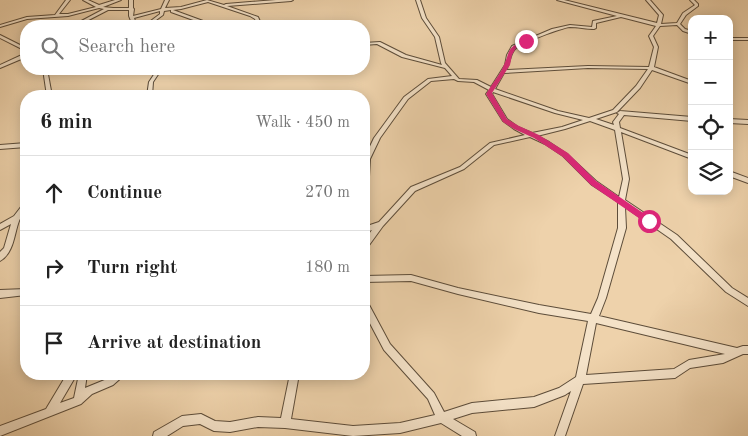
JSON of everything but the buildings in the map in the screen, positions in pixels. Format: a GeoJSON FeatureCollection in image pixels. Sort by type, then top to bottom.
{"type":"FeatureCollection","features":[{"type":"Feature","properties":{"kind":"street"},"geometry":{"type":"LineString","coordinates":[[57,14],[68,0]]}},
{"type":"Feature","properties":{"kind":"street"},"geometry":{"type":"LineString","coordinates":[[85,0],[99,7],[116,11],[132,9]]}},
{"type":"Feature","properties":{"kind":"street"},"geometry":{"type":"LineString","coordinates":[[20,20],[57,14],[68,15],[119,0]]}},
{"type":"Feature","properties":{"kind":"street"},"geometry":{"type":"LineString","coordinates":[[132,0],[134,20]]}},
{"type":"Feature","properties":{"kind":"street"},"geometry":{"type":"LineString","coordinates":[[154,20],[162,14],[167,0]]}},
{"type":"Feature","properties":{"kind":"street"},"geometry":{"type":"LineString","coordinates":[[133,17],[208,0],[251,15],[258,20]]}},
{"type":"Feature","properties":{"kind":"street"},"geometry":{"type":"LineString","coordinates":[[216,4],[231,5],[291,0]]}},
{"type":"Feature","properties":{"kind":"street"},"geometry":{"type":"LineString","coordinates":[[418,0],[421,13],[437,37],[445,67]]}},
{"type":"Feature","properties":{"kind":"street"},"geometry":{"type":"LineString","coordinates":[[559,0],[658,26],[678,24]]}},
{"type":"Feature","properties":{"kind":"street"},"geometry":{"type":"LineString","coordinates":[[612,113],[638,87],[651,68],[656,47],[651,36],[658,26],[661,15],[648,0]]}},
{"type":"Feature","properties":{"kind":"street"},"geometry":{"type":"LineString","coordinates":[[678,24],[684,14],[697,5],[692,0]]}},
{"type":"Feature","properties":{"kind":"street"},"geometry":{"type":"LineString","coordinates":[[86,20],[107,9]]}},
{"type":"Feature","properties":{"kind":"street"},"geometry":{"type":"LineString","coordinates":[[169,10],[196,20]]}},
{"type":"Feature","properties":{"kind":"street"},"geometry":{"type":"LineString","coordinates":[[620,16],[594,22],[594,28],[570,26],[552,30],[514,47],[503,72],[489,94],[505,120],[548,143],[565,155],[594,183],[674,237],[729,290],[748,302]]}},
{"type":"Feature","properties":{"kind":"street"},"geometry":{"type":"LineString","coordinates":[[0,27],[20,20]]}},
{"type":"Feature","properties":{"kind":"street"},"geometry":{"type":"LineString","coordinates":[[678,24],[688,32]]}},
{"type":"Feature","properties":{"kind":"street"},"geometry":{"type":"LineString","coordinates":[[0,36],[20,47]]}},
{"type":"Feature","properties":{"kind":"street"},"geometry":{"type":"LineString","coordinates":[[733,39],[748,39]]}},
{"type":"Feature","properties":{"kind":"street"},"geometry":{"type":"LineString","coordinates":[[370,44],[378,43],[404,56],[445,67],[458,80],[475,81],[492,90],[557,112],[616,128],[688,155]]}},
{"type":"Feature","properties":{"kind":"street"},"geometry":{"type":"LineString","coordinates":[[0,67],[20,58]]}},
{"type":"Feature","properties":{"kind":"street"},"geometry":{"type":"LineString","coordinates":[[503,72],[588,67],[651,68],[688,82]]}},
{"type":"Feature","properties":{"kind":"street"},"geometry":{"type":"LineString","coordinates":[[46,75],[49,90]]}},
{"type":"Feature","properties":{"kind":"street"},"geometry":{"type":"LineString","coordinates":[[150,90],[151,82],[156,75]]}},
{"type":"Feature","properties":{"kind":"street"},"geometry":{"type":"LineString","coordinates":[[370,153],[377,138],[406,98],[430,80],[456,77]]}},
{"type":"Feature","properties":{"kind":"street"},"geometry":{"type":"LineString","coordinates":[[370,238],[413,189],[462,168],[492,144],[563,128],[612,113],[688,119]]}},
{"type":"Feature","properties":{"kind":"street"},"geometry":{"type":"LineString","coordinates":[[560,436],[580,380],[593,318],[602,298],[622,228],[621,203],[626,179],[616,122],[622,114]]}},
{"type":"Feature","properties":{"kind":"street"},"geometry":{"type":"LineString","coordinates":[[733,120],[748,122]]}},
{"type":"Feature","properties":{"kind":"street"},"geometry":{"type":"LineString","coordinates":[[0,147],[20,145]]}},
{"type":"Feature","properties":{"kind":"street"},"geometry":{"type":"LineString","coordinates":[[733,175],[748,182]]}},
{"type":"Feature","properties":{"kind":"street"},"geometry":{"type":"LineString","coordinates":[[0,258],[7,249],[20,213]]}},
{"type":"Feature","properties":{"kind":"street"},"geometry":{"type":"LineString","coordinates":[[0,227],[20,215]]}},
{"type":"Feature","properties":{"kind":"street"},"geometry":{"type":"LineString","coordinates":[[370,228],[381,224]]}},
{"type":"Feature","properties":{"kind":"street"},"geometry":{"type":"LineString","coordinates":[[370,279],[412,278],[476,295],[744,349]]}},
{"type":"Feature","properties":{"kind":"street"},"geometry":{"type":"LineString","coordinates":[[0,294],[20,292]]}},
{"type":"Feature","properties":{"kind":"street"},"geometry":{"type":"LineString","coordinates":[[370,315],[387,347],[431,396],[442,418],[471,436]]}},
{"type":"Feature","properties":{"kind":"street"},"geometry":{"type":"LineString","coordinates":[[158,436],[182,421],[201,419],[214,426],[230,427],[258,422],[285,423],[353,431],[400,428],[442,418],[472,408],[534,402],[562,392],[580,380],[675,373],[689,364],[722,359],[744,349]]}},
{"type":"Feature","properties":{"kind":"street"},"geometry":{"type":"LineString","coordinates":[[49,412],[68,380]]}},
{"type":"Feature","properties":{"kind":"street"},"geometry":{"type":"LineString","coordinates":[[78,401],[82,380]]}},
{"type":"Feature","properties":{"kind":"street"},"geometry":{"type":"LineString","coordinates":[[0,432],[78,401],[89,391],[112,380]]}},
{"type":"Feature","properties":{"kind":"street"},"geometry":{"type":"LineString","coordinates":[[285,423],[293,380]]}},
{"type":"Feature","properties":{"kind":"street"},"geometry":{"type":"LineString","coordinates":[[0,432],[6,436]]}},
{"type":"Feature","properties":{"kind":"route"},"geometry":{"type":"LineString","coordinates":[[526,41],[514,47],[509,55],[507,65],[489,94],[500,114],[516,128],[548,143],[565,155],[594,183],[649,221]]}}]}
